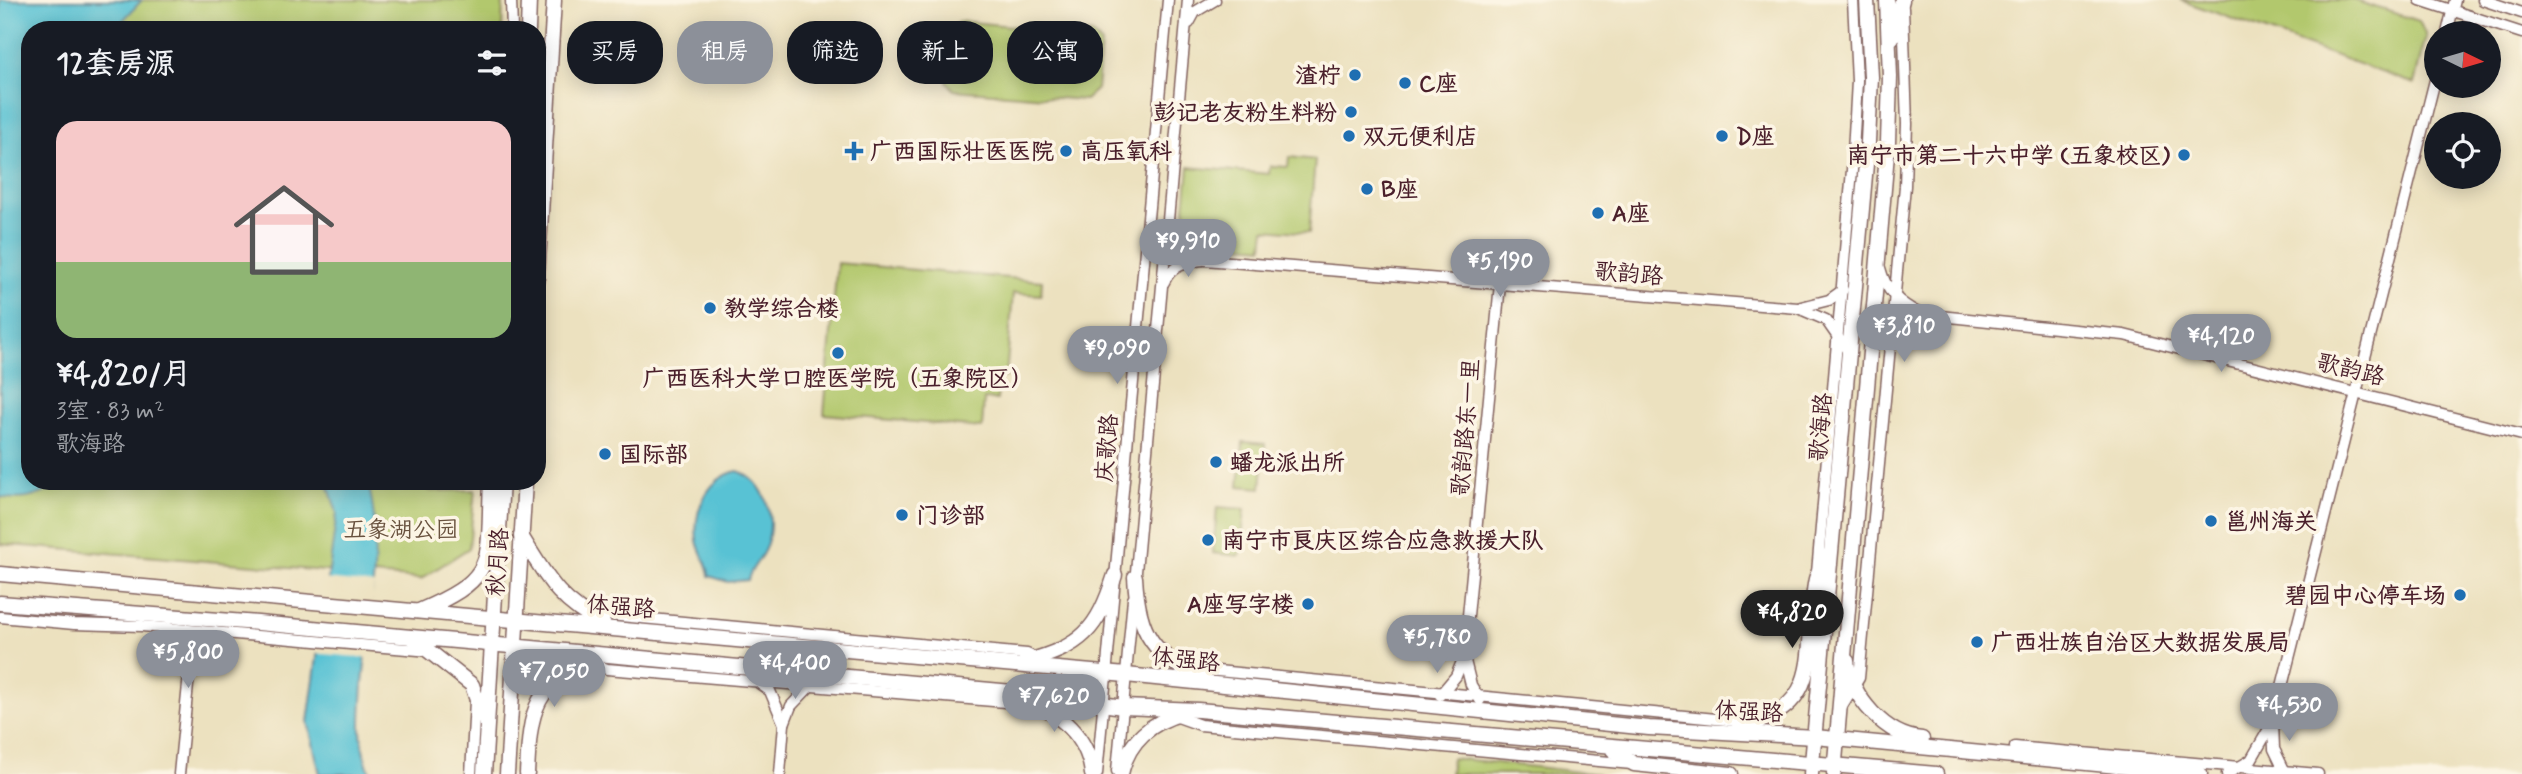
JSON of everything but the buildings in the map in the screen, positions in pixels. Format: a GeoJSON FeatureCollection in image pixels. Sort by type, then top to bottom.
{"type":"FeatureCollection","features":[{"type":"Feature","properties":{"kind":"main road"},"geometry":{"type":"LineString","coordinates":[[528,21],[529,0]]}},
{"type":"Feature","properties":{"kind":"main road"},"geometry":{"type":"LineString","coordinates":[[546,130],[554,0]]}},
{"type":"Feature","properties":{"kind":"main road"},"geometry":{"type":"LineString","coordinates":[[552,30],[561,0]]}},
{"type":"Feature","properties":{"kind":"main road","name":"歌海路"},"geometry":{"type":"LineString","coordinates":[[1812,769],[1858,258],[1871,77],[1867,0]]}},
{"type":"Feature","properties":{"kind":"main road","name":"歌海路"},"geometry":{"type":"LineString","coordinates":[[1834,770],[1888,142],[1887,0]]}},
{"type":"Feature","properties":{"kind":"main road"},"geometry":{"type":"LineString","coordinates":[[1889,50],[1903,1]]}},
{"type":"Feature","properties":{"kind":"main road"},"geometry":{"type":"LineString","coordinates":[[414,612],[461,592],[480,575],[487,558],[491,490]]}},
{"type":"Feature","properties":{"kind":"main road","name":"秋月路"},"geometry":{"type":"LineString","coordinates":[[484,774],[501,490]]}},
{"type":"Feature","properties":{"kind":"main road","name":"秋月路"},"geometry":{"type":"LineString","coordinates":[[507,774],[524,490]]}},
{"type":"Feature","properties":{"kind":"main road"},"geometry":{"type":"LineString","coordinates":[[521,536],[554,590],[582,613],[608,628]]}},
{"type":"Feature","properties":{"kind":"main road"},"geometry":{"type":"LineString","coordinates":[[1718,732],[1772,718],[1783,709],[1808,676],[1816,577],[1831,551]]}},
{"type":"Feature","properties":{"kind":"main road","name":"体强路"},"geometry":{"type":"LineString","coordinates":[[0,574],[1059,669],[1489,712],[1718,732],[1815,737],[2200,774]]}},
{"type":"Feature","properties":{"kind":"main road"},"geometry":{"type":"LineString","coordinates":[[1014,665],[1068,648],[1087,634],[1105,605],[1115,575]]}},
{"type":"Feature","properties":{"kind":"main road"},"geometry":{"type":"LineString","coordinates":[[1135,577],[1139,617],[1146,634],[1156,647],[1183,668],[1212,684]]}},
{"type":"Feature","properties":{"kind":"main road","name":"体强路"},"geometry":{"type":"LineString","coordinates":[[0,603],[258,623],[409,643],[492,644],[602,654],[1023,693],[1123,707],[1198,710],[1812,769],[1868,768],[1936,774]]}},
{"type":"Feature","properties":{"kind":"main road"},"geometry":{"type":"LineString","coordinates":[[1845,639],[1848,667],[1855,684],[1881,721],[1902,735],[2015,747],[2046,759]]}},
{"type":"Feature","properties":{"kind":"main road"},"geometry":{"type":"LineString","coordinates":[[409,643],[430,651],[472,685],[486,733]]}},
{"type":"Feature","properties":{"kind":"main road"},"geometry":{"type":"LineString","coordinates":[[527,774],[530,723],[535,705],[547,691],[602,654]]}},
{"type":"Feature","properties":{"kind":"main road"},"geometry":{"type":"LineString","coordinates":[[1023,693],[1068,722],[1081,739],[1094,774]]}},
{"type":"Feature","properties":{"kind":"main road"},"geometry":{"type":"LineString","coordinates":[[1119,774],[1130,746],[1142,734],[1174,716],[1198,710]]}},
{"type":"Feature","properties":{"kind":"main road"},"geometry":{"type":"LineString","coordinates":[[1609,748],[1634,764],[1731,774]]}},
{"type":"Feature","properties":{"kind":"street"},"geometry":{"type":"LineString","coordinates":[[510,0],[511,21]]}},
{"type":"Feature","properties":{"kind":"street","name":"庆歌路"},"geometry":{"type":"LineString","coordinates":[[1094,774],[1106,674],[1168,0]]}},
{"type":"Feature","properties":{"kind":"street","name":"庆歌路"},"geometry":{"type":"LineString","coordinates":[[1119,774],[1188,0]]}},
{"type":"Feature","properties":{"kind":"street"},"geometry":{"type":"LineString","coordinates":[[1185,32],[1195,12],[1216,0]]}},
{"type":"Feature","properties":{"kind":"street"},"geometry":{"type":"LineString","coordinates":[[1816,577],[1857,81],[1853,0]]}},
{"type":"Feature","properties":{"kind":"street"},"geometry":{"type":"LineString","coordinates":[[2420,0],[2454,5],[2522,33]]}},
{"type":"Feature","properties":{"kind":"street"},"geometry":{"type":"LineString","coordinates":[[2483,0],[2522,13]]}},
{"type":"Feature","properties":{"kind":"street"},"geometry":{"type":"LineString","coordinates":[[1839,711],[1859,678],[1892,324],[1907,124],[1903,1]]}},
{"type":"Feature","properties":{"kind":"street"},"geometry":{"type":"LineString","coordinates":[[2227,774],[2256,753],[2273,722],[2430,98]]}},
{"type":"Feature","properties":{"kind":"street","name":"歌韵路"},"geometry":{"type":"LineString","coordinates":[[1167,230],[1183,250],[1205,260]]}},
{"type":"Feature","properties":{"kind":"street"},"geometry":{"type":"LineString","coordinates":[[1840,294],[1858,258]]}},
{"type":"Feature","properties":{"kind":"street","name":"歌韵路"},"geometry":{"type":"LineString","coordinates":[[1162,290],[1166,277],[1175,268],[1205,260],[1798,308],[1817,314],[1837,332],[1849,353]]}},
{"type":"Feature","properties":{"kind":"street"},"geometry":{"type":"LineString","coordinates":[[1878,260],[1883,282],[1894,298],[1920,314]]}},
{"type":"Feature","properties":{"kind":"street","name":"歌韵路东一里"},"geometry":{"type":"LineString","coordinates":[[1428,706],[1456,676],[1464,657],[1500,284]]}},
{"type":"Feature","properties":{"kind":"street","name":"歌韵路"},"geometry":{"type":"LineString","coordinates":[[1798,308],[1829,300],[1840,294]]}},
{"type":"Feature","properties":{"kind":"street"},"geometry":{"type":"LineString","coordinates":[[1869,352],[1892,324],[1920,314]]}},
{"type":"Feature","properties":{"kind":"street","name":"歌韵路"},"geometry":{"type":"LineString","coordinates":[[1920,314],[2124,335],[2522,435]]}},
{"type":"Feature","properties":{"kind":"street"},"geometry":{"type":"LineString","coordinates":[[1121,514],[1141,516]]}},
{"type":"Feature","properties":{"kind":"street"},"geometry":{"type":"LineString","coordinates":[[582,613],[1027,654],[1059,669]]}},
{"type":"Feature","properties":{"kind":"street"},"geometry":{"type":"LineString","coordinates":[[0,617],[284,638],[409,643]]}},
{"type":"Feature","properties":{"kind":"street"},"geometry":{"type":"LineString","coordinates":[[169,628],[179,637],[189,674]]}},
{"type":"Feature","properties":{"kind":"street"},"geometry":{"type":"LineString","coordinates":[[179,774],[189,674],[197,653],[215,632]]}},
{"type":"Feature","properties":{"kind":"street"},"geometry":{"type":"LineString","coordinates":[[558,650],[607,669],[1043,705]]}},
{"type":"Feature","properties":{"kind":"street","name":"歌韵路东一里"},"geometry":{"type":"LineString","coordinates":[[1464,657],[1471,684],[1489,712]]}},
{"type":"Feature","properties":{"kind":"street"},"geometry":{"type":"LineString","coordinates":[[1183,668],[1737,721],[1770,734]]}},
{"type":"Feature","properties":{"kind":"street"},"geometry":{"type":"LineString","coordinates":[[758,683],[769,691],[784,724]]}},
{"type":"Feature","properties":{"kind":"street"},"geometry":{"type":"LineString","coordinates":[[780,774],[784,724],[791,706],[810,686]]}},
{"type":"Feature","properties":{"kind":"street"},"geometry":{"type":"LineString","coordinates":[[471,774],[476,695]]}},
{"type":"Feature","properties":{"kind":"street"},"geometry":{"type":"LineString","coordinates":[[1153,709],[1200,725],[1634,764]]}},
{"type":"Feature","properties":{"kind":"street"},"geometry":{"type":"LineString","coordinates":[[2273,722],[2274,749],[2285,773]]}},
{"type":"Feature","properties":{"kind":"street"},"geometry":{"type":"LineString","coordinates":[[2015,747],[2318,774]]}},
{"type":"Feature","properties":{"kind":"street"},"geometry":{"type":"LineString","coordinates":[[1868,768],[1882,774]]}},
{"type":"Feature","properties":{"kind":"green space","name":"五象湖公园"},"geometry":{"type":"Polygon","coordinates":[[[0,0],[503,0],[502,21],[21,21],[21,490],[475,490],[469,548],[421,579],[0,544],[0,0]]]}},
{"type":"Feature","properties":{"kind":"green space"},"geometry":{"type":"Polygon","coordinates":[[[2180,0],[2353,0],[2419,21],[2424,32],[2424,44],[2414,84],[2180,0]]]}},
{"type":"Feature","properties":{"kind":"green space"},"geometry":{"type":"Polygon","coordinates":[[[993,24],[1007,26],[1007,84],[1097,84],[1097,89],[1085,100],[954,90],[949,84],[993,84],[993,24]]]}},
{"type":"Feature","properties":{"kind":"green space"},"geometry":{"type":"Polygon","coordinates":[[[1289,157],[1315,160],[1309,233],[1265,229],[1263,247],[1194,241],[1187,237],[1183,229],[1189,167],[1269,174],[1270,166],[1288,167],[1289,157]]]}},
{"type":"Feature","properties":{"kind":"green space"},"geometry":{"type":"Polygon","coordinates":[[[837,263],[1042,281],[1041,295],[1013,293],[1006,377],[999,376],[997,400],[984,399],[982,428],[824,414],[837,263]]]}},
{"type":"Feature","properties":{"kind":"green space"},"geometry":{"type":"Polygon","coordinates":[[[1243,442],[1265,444],[1261,488],[1239,486],[1243,442]]]}},
{"type":"Feature","properties":{"kind":"green space"},"geometry":{"type":"Polygon","coordinates":[[[1217,507],[1245,509],[1240,556],[1213,553],[1217,507]]]}},
{"type":"Feature","properties":{"kind":"green space"},"geometry":{"type":"Polygon","coordinates":[[[1452,758],[1599,774],[1450,774],[1452,758]]]}},
{"type":"Feature","properties":{"kind":"water"},"geometry":{"type":"Polygon","coordinates":[[[0,0],[142,0],[122,21],[21,21],[21,490],[49,490],[25,498],[0,497],[0,0]]]}},
{"type":"Feature","properties":{"kind":"water"},"geometry":{"type":"Polygon","coordinates":[[[738,471],[756,483],[762,492],[767,502],[770,524],[764,551],[748,580],[728,582],[709,576],[698,545],[696,529],[705,496],[718,480],[738,471]]]}},
{"type":"Feature","properties":{"kind":"water"},"geometry":{"type":"Polygon","coordinates":[[[330,490],[369,490],[375,528],[375,554],[361,719],[364,752],[371,774],[320,774],[308,722],[337,513],[330,490]]]}},
{"type":"Feature","properties":{"kind":"pier"},"geometry":{"type":"Polygon","coordinates":[[[324,579],[374,584],[369,658],[312,653],[324,579]]]}},
{"type":"Feature","properties":{"kind":"place","name":"渣柠"},"geometry":{"type":"Point","coordinates":[1355,75]}},
{"type":"Feature","properties":{"kind":"place","name":"C座"},"geometry":{"type":"Point","coordinates":[1405,83]}},
{"type":"Feature","properties":{"kind":"place","name":"彭记老友粉生料粉"},"geometry":{"type":"Point","coordinates":[1351,112]}},
{"type":"Feature","properties":{"kind":"place","name":"双元便利店"},"geometry":{"type":"Point","coordinates":[1349,136]}},
{"type":"Feature","properties":{"kind":"place","name":"D座"},"geometry":{"type":"Point","coordinates":[1722,136]}},
{"type":"Feature","properties":{"kind":"place","name":"广西国际壮医医院"},"geometry":{"type":"Point","coordinates":[854,151]}},
{"type":"Feature","properties":{"kind":"place","name":"高压氧科"},"geometry":{"type":"Point","coordinates":[1066,151]}},
{"type":"Feature","properties":{"kind":"place","name":"南宁市第二十六中学 (五象校区)"},"geometry":{"type":"Point","coordinates":[2184,155]}},
{"type":"Feature","properties":{"kind":"place","name":"B座"},"geometry":{"type":"Point","coordinates":[1367,189]}},
{"type":"Feature","properties":{"kind":"place","name":"A座"},"geometry":{"type":"Point","coordinates":[1598,213]}},
{"type":"Feature","properties":{"kind":"place","name":"教学综合楼"},"geometry":{"type":"Point","coordinates":[710,308]}},
{"type":"Feature","properties":{"kind":"place","name":"广西医科大学口腔医学院（五象院区）"},"geometry":{"type":"Point","coordinates":[838,353]}},
{"type":"Feature","properties":{"kind":"place","name":"国际部"},"geometry":{"type":"Point","coordinates":[605,454]}},
{"type":"Feature","properties":{"kind":"place","name":"蟠龙派出所"},"geometry":{"type":"Point","coordinates":[1216,462]}},
{"type":"Feature","properties":{"kind":"place","name":"门诊部"},"geometry":{"type":"Point","coordinates":[902,515]}},
{"type":"Feature","properties":{"kind":"place","name":"邕州海关"},"geometry":{"type":"Point","coordinates":[2211,521]}},
{"type":"Feature","properties":{"kind":"place","name":"南宁市良庆区综合应急救援大队"},"geometry":{"type":"Point","coordinates":[1208,540]}},
{"type":"Feature","properties":{"kind":"place","name":"碧园中心停车场"},"geometry":{"type":"Point","coordinates":[2460,595]}},
{"type":"Feature","properties":{"kind":"place","name":"A座写字楼"},"geometry":{"type":"Point","coordinates":[1308,604]}},
{"type":"Feature","properties":{"kind":"place","name":"广西壮族自治区大数据发展局"},"geometry":{"type":"Point","coordinates":[1977,642]}}]}
